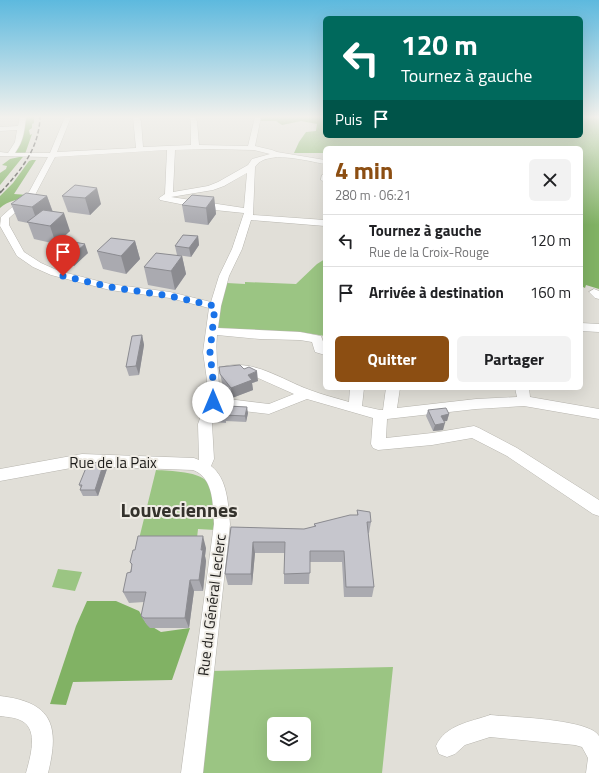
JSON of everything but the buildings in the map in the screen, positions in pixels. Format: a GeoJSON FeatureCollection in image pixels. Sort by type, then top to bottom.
{"type":"FeatureCollection","features":[{"type":"Feature","properties":{"kind":"street"},"geometry":{"type":"LineString","coordinates":[[0,154],[52,155],[100,153]]}},
{"type":"Feature","properties":{"kind":"street"},"geometry":{"type":"LineString","coordinates":[[166,196],[170,153]]}},
{"type":"Feature","properties":{"kind":"street"},"geometry":{"type":"LineString","coordinates":[[166,196],[210,188],[221,184],[251,167],[255,161],[274,154],[323,162]]}},
{"type":"Feature","properties":{"kind":"street"},"geometry":{"type":"LineString","coordinates":[[52,155],[31,196],[3,220],[20,254],[55,273],[71,278],[116,288],[170,296],[215,306]]}},
{"type":"Feature","properties":{"kind":"street"},"geometry":{"type":"LineString","coordinates":[[203,467],[207,459],[205,424],[213,402],[210,352],[215,306],[224,276],[237,249],[248,214],[251,167]]}},
{"type":"Feature","properties":{"kind":"street"},"geometry":{"type":"LineString","coordinates":[[166,196],[205,206],[248,214],[323,223]]}},
{"type":"Feature","properties":{"kind":"street"},"geometry":{"type":"LineString","coordinates":[[583,327],[599,328]]}},
{"type":"Feature","properties":{"kind":"street"},"geometry":{"type":"LineString","coordinates":[[212,331],[317,338],[319,348],[323,350]]}},
{"type":"Feature","properties":{"kind":"street"},"geometry":{"type":"LineString","coordinates":[[212,372],[248,369],[306,394],[356,409],[384,414],[476,404],[523,394],[599,414]]}},
{"type":"Feature","properties":{"kind":"street"},"geometry":{"type":"LineString","coordinates":[[356,409],[357,390]]}},
{"type":"Feature","properties":{"kind":"street"},"geometry":{"type":"LineString","coordinates":[[392,390],[384,414],[378,444],[432,439],[474,432],[512,452],[599,510]]}},
{"type":"Feature","properties":{"kind":"street"},"geometry":{"type":"LineString","coordinates":[[213,402],[269,409],[306,394]]}},
{"type":"Feature","properties":{"kind":"street","name":"Rue de la Paix"},"geometry":{"type":"LineString","coordinates":[[0,475],[82,460],[191,464],[203,467]]}},
{"type":"Feature","properties":{"kind":"street","name":"Rue du Général Leclerc"},"geometry":{"type":"LineString","coordinates":[[192,773],[222,524],[215,481],[211,473],[203,467]]}},
{"type":"Feature","properties":{"kind":"street"},"geometry":{"type":"LineString","coordinates":[[0,706],[26,711],[38,721],[42,734],[41,757],[37,773]]}},
{"type":"Feature","properties":{"kind":"street"},"geometry":{"type":"LineString","coordinates":[[447,746],[459,736],[490,726],[575,734],[589,739],[599,757],[597,773]]}},
{"type":"Feature","properties":{"kind":"green space"},"geometry":{"type":"Polygon","coordinates":[[[583,153],[599,153],[599,289],[586,285],[585,288],[583,287],[583,153]]]}},
{"type":"Feature","properties":{"kind":"green space"},"geometry":{"type":"Polygon","coordinates":[[[24,156],[0,185],[0,173],[6,169],[7,166],[2,165],[10,159],[24,156]]]}},
{"type":"Feature","properties":{"kind":"green space"},"geometry":{"type":"Polygon","coordinates":[[[36,160],[14,194],[28,195],[6,203],[0,208],[0,196],[13,183],[29,161],[36,160]]]}},
{"type":"Feature","properties":{"kind":"green space"},"geometry":{"type":"Polygon","coordinates":[[[323,260],[323,336],[300,332],[217,330],[221,304],[227,283],[245,284],[245,282],[296,284],[323,260]]]}},
{"type":"Feature","properties":{"kind":"green space"},"geometry":{"type":"Polygon","coordinates":[[[156,470],[177,471],[193,474],[200,476],[209,484],[215,530],[198,529],[197,538],[139,539],[156,470]]]}},
{"type":"Feature","properties":{"kind":"green space"},"geometry":{"type":"Polygon","coordinates":[[[58,569],[82,572],[75,591],[52,587],[58,569]]]}},
{"type":"Feature","properties":{"kind":"green space"},"geometry":{"type":"Polygon","coordinates":[[[87,601],[116,601],[139,611],[146,623],[161,632],[190,628],[172,680],[73,682],[66,705],[50,704],[76,626],[87,601]]]}},
{"type":"Feature","properties":{"kind":"green space"},"geometry":{"type":"Polygon","coordinates":[[[393,667],[382,773],[203,773],[210,671],[393,667]]]}},
{"type":"Feature","properties":{"kind":"railway"},"geometry":{"type":"LineString","coordinates":[[1,192],[22,167],[30,153]]}},
{"type":"Feature","properties":{"kind":"district","name":"Louveciennes"},"geometry":{"type":"Point","coordinates":[179,510]}},
{"type":"Feature","properties":{"kind":"route"},"geometry":{"type":"LineString","coordinates":[[63,276],[110,287],[170,296],[215,306],[210,352],[213,380],[213,402]]}}]}
